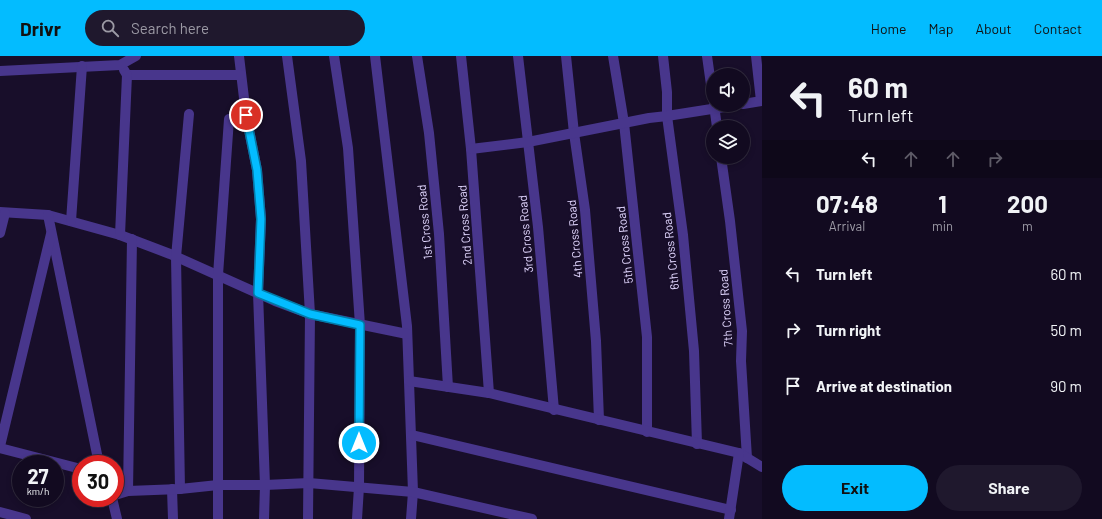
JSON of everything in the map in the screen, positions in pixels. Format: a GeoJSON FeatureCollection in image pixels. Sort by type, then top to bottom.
{"type":"FeatureCollection","features":[{"type":"Feature","properties":{"kind":"street"},"geometry":{"type":"LineString","coordinates":[[0,71],[120,65],[136,56]]}},
{"type":"Feature","properties":{"kind":"street"},"geometry":{"type":"LineString","coordinates":[[239,56],[246,115],[257,170],[261,219],[258,293],[265,485],[264,519]]}},
{"type":"Feature","properties":{"kind":"street"},"geometry":{"type":"LineString","coordinates":[[287,56],[301,161],[310,314],[308,519]]}},
{"type":"Feature","properties":{"kind":"street"},"geometry":{"type":"LineString","coordinates":[[334,56],[348,148],[360,325],[359,487],[357,519]]}},
{"type":"Feature","properties":{"kind":"street"},"geometry":{"type":"LineString","coordinates":[[375,56],[396,220],[407,334],[412,435],[413,492],[411,519]]}},
{"type":"Feature","properties":{"kind":"street","name":"1st Cross Road"},"geometry":{"type":"LineString","coordinates":[[417,56],[429,133],[439,234],[448,387]]}},
{"type":"Feature","properties":{"kind":"street","name":"2nd Cross Road"},"geometry":{"type":"LineString","coordinates":[[461,56],[471,149],[489,393]]}},
{"type":"Feature","properties":{"kind":"street","name":"3rd Cross Road"},"geometry":{"type":"LineString","coordinates":[[518,56],[538,227],[554,410]]}},
{"type":"Feature","properties":{"kind":"street","name":"4th Cross Road"},"geometry":{"type":"LineString","coordinates":[[566,56],[574,133],[585,210],[596,341],[599,420]]}},
{"type":"Feature","properties":{"kind":"street","name":"5th Cross Road"},"geometry":{"type":"LineString","coordinates":[[613,56],[624,123],[647,337],[648,432]]}},
{"type":"Feature","properties":{"kind":"street","name":"6th Cross Road"},"geometry":{"type":"LineString","coordinates":[[663,56],[667,92],[667,116],[683,235],[694,351],[697,444]]}},
{"type":"Feature","properties":{"kind":"street"},"geometry":{"type":"LineString","coordinates":[[707,56],[709,68]]}},
{"type":"Feature","properties":{"kind":"street"},"geometry":{"type":"LineString","coordinates":[[750,103],[762,101],[756,56]]}},
{"type":"Feature","properties":{"kind":"street"},"geometry":{"type":"LineString","coordinates":[[120,65],[127,75],[120,235]]}},
{"type":"Feature","properties":{"kind":"street"},"geometry":{"type":"LineString","coordinates":[[71,222],[82,66]]}},
{"type":"Feature","properties":{"kind":"street"},"geometry":{"type":"LineString","coordinates":[[127,75],[241,75]]}},
{"type":"Feature","properties":{"kind":"street"},"geometry":{"type":"LineString","coordinates":[[471,149],[528,142],[649,118],[667,116],[706,106]]}},
{"type":"Feature","properties":{"kind":"street"},"geometry":{"type":"LineString","coordinates":[[173,519],[176,489],[176,257],[189,114]]}},
{"type":"Feature","properties":{"kind":"street"},"geometry":{"type":"LineString","coordinates":[[218,519],[218,275],[229,119]]}},
{"type":"Feature","properties":{"kind":"street","name":"7th Cross Road"},"geometry":{"type":"LineString","coordinates":[[722,164],[742,331],[741,361],[743,456],[730,515]]}},
{"type":"Feature","properties":{"kind":"street"},"geometry":{"type":"LineString","coordinates":[[0,233],[2,213],[48,215],[132,239],[310,314],[407,334]]}},
{"type":"Feature","properties":{"kind":"street"},"geometry":{"type":"LineString","coordinates":[[48,215],[97,455]]}},
{"type":"Feature","properties":{"kind":"street"},"geometry":{"type":"LineString","coordinates":[[52,231],[0,447],[72,467]]}},
{"type":"Feature","properties":{"kind":"street"},"geometry":{"type":"LineString","coordinates":[[128,491],[132,239]]}},
{"type":"Feature","properties":{"kind":"street"},"geometry":{"type":"LineString","coordinates":[[409,381],[489,393],[697,444],[743,456],[762,468]]}},
{"type":"Feature","properties":{"kind":"street"},"geometry":{"type":"LineString","coordinates":[[412,435],[730,515]]}},
{"type":"Feature","properties":{"kind":"street"},"geometry":{"type":"LineString","coordinates":[[124,492],[218,485],[309,483],[413,492],[532,519]]}},
{"type":"Feature","properties":{"kind":"street"},"geometry":{"type":"LineString","coordinates":[[114,507],[117,519]]}},
{"type":"Feature","properties":{"kind":"street"},"geometry":{"type":"LineString","coordinates":[[0,512],[26,519]]}},
{"type":"Feature","properties":{"kind":"route"},"geometry":{"type":"LineString","coordinates":[[246,115],[257,170],[261,219],[258,293],[310,314],[360,325],[359,443]]}}]}
